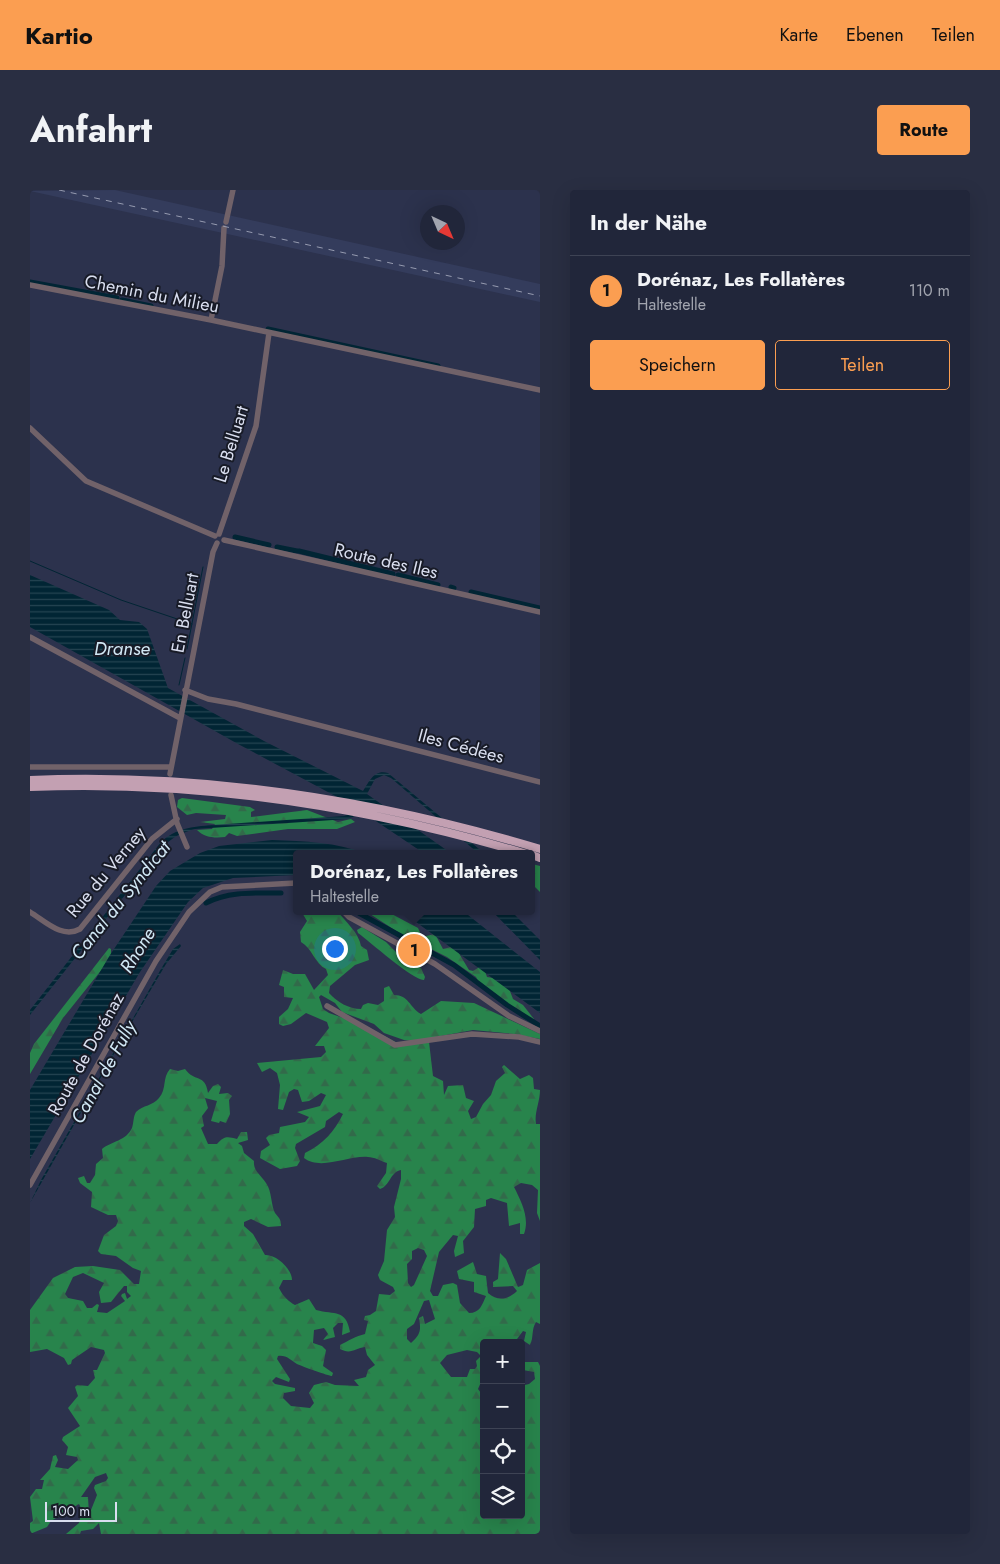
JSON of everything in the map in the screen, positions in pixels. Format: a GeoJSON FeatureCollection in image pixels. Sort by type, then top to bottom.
{"type":"FeatureCollection","features":[{"type":"Feature","properties":{"kind":"highway"},"geometry":{"type":"LineString","coordinates":[[30,780],[176,781],[246,787],[323,797],[540,848]]}},
{"type":"Feature","properties":{"kind":"highway"},"geometry":{"type":"LineString","coordinates":[[30,787],[96,786],[186,789],[260,796],[431,823],[515,850]]}},
{"type":"Feature","properties":{"kind":"street"},"geometry":{"type":"LineString","coordinates":[[211,320],[222,266],[225,225],[233,190]]}},
{"type":"Feature","properties":{"kind":"street","name":"Chemin du Milieu"},"geometry":{"type":"LineString","coordinates":[[30,285],[211,320],[540,390]]}},
{"type":"Feature","properties":{"kind":"street","name":"Le Belluart"},"geometry":{"type":"LineString","coordinates":[[217,535],[256,426],[269,333]]}},
{"type":"Feature","properties":{"kind":"street"},"geometry":{"type":"LineString","coordinates":[[30,428],[86,481],[217,535],[223,535],[224,540],[221,544],[214,540],[217,535]]}},
{"type":"Feature","properties":{"kind":"street","name":"Route des Iles"},"geometry":{"type":"LineString","coordinates":[[224,540],[540,612]]}},
{"type":"Feature","properties":{"kind":"street","name":"En Belluart"},"geometry":{"type":"LineString","coordinates":[[180,716],[214,549],[217,543]]}},
{"type":"Feature","properties":{"kind":"street"},"geometry":{"type":"LineString","coordinates":[[30,637],[180,716],[170,771],[107,765],[30,767]]}},
{"type":"Feature","properties":{"kind":"street","name":"Iles Cédées"},"geometry":{"type":"LineString","coordinates":[[185,692],[374,738],[540,782]]}},
{"type":"Feature","properties":{"kind":"street"},"geometry":{"type":"LineString","coordinates":[[171,795],[177,822],[187,847]]}},
{"type":"Feature","properties":{"kind":"street","name":"Rue du Verney"},"geometry":{"type":"LineString","coordinates":[[30,912],[62,931],[72,932],[80,929],[152,839],[177,822]]}},
{"type":"Feature","properties":{"kind":"street","name":"Route de Dorénaz"},"geometry":{"type":"LineString","coordinates":[[30,1185],[146,977],[189,912],[210,892],[222,887],[293,883]]}},
{"type":"Feature","properties":{"kind":"street"},"geometry":{"type":"LineString","coordinates":[[347,915],[441,968],[509,1016],[540,1031]]}},
{"type":"Feature","properties":{"kind":"street"},"geometry":{"type":"LineString","coordinates":[[326,1006],[395,1045],[472,1034],[519,1037],[540,1042]]}},
{"type":"Feature","properties":{"kind":"shaded area"},"geometry":{"type":"Polygon","coordinates":[[[115,190],[540,284],[540,302],[30,191],[115,190]]]}},
{"type":"Feature","properties":{"kind":"green space"},"geometry":{"type":"Polygon","coordinates":[[[182,798],[250,807],[255,810],[251,812],[251,817],[307,810],[338,822],[351,819],[355,822],[337,829],[288,829],[237,836],[229,833],[225,837],[210,837],[203,835],[197,830],[212,829],[215,824],[200,822],[225,819],[226,815],[196,813],[187,815],[177,807],[178,800],[182,798]]]}},
{"type":"Feature","properties":{"kind":"green space"},"geometry":{"type":"Polygon","coordinates":[[[535,865],[540,866],[540,892],[535,887],[535,865]]]}},
{"type":"Feature","properties":{"kind":"green space"},"geometry":{"type":"Polygon","coordinates":[[[303,915],[340,915],[355,932],[361,946],[367,950],[369,960],[355,965],[330,986],[329,993],[352,1008],[361,1009],[363,1005],[368,1003],[378,1005],[384,1001],[384,988],[389,986],[394,995],[406,999],[421,1014],[441,1001],[474,1003],[540,1034],[540,1039],[473,1030],[414,1041],[404,1040],[384,1033],[374,1024],[342,1012],[335,1003],[321,995],[319,997],[323,1009],[329,1013],[366,1026],[403,1046],[429,1042],[433,1076],[443,1081],[444,1095],[448,1086],[463,1085],[466,1098],[474,1101],[468,1111],[471,1119],[476,1117],[483,1104],[491,1095],[496,1081],[505,1073],[502,1067],[504,1065],[520,1079],[529,1075],[533,1078],[534,1089],[540,1090],[536,1124],[540,1124],[540,1221],[537,1213],[538,1190],[532,1185],[521,1183],[514,1187],[525,1216],[526,1228],[524,1234],[520,1234],[520,1223],[509,1226],[507,1203],[491,1198],[486,1200],[486,1206],[475,1209],[474,1227],[463,1241],[464,1253],[455,1257],[454,1251],[458,1236],[453,1235],[439,1252],[430,1291],[433,1296],[438,1296],[443,1285],[453,1283],[457,1285],[460,1303],[469,1313],[473,1313],[480,1308],[486,1296],[474,1292],[474,1282],[459,1279],[457,1271],[473,1262],[477,1274],[486,1276],[488,1293],[496,1298],[503,1298],[517,1291],[513,1286],[493,1287],[493,1282],[498,1279],[500,1253],[506,1259],[518,1287],[523,1285],[527,1270],[540,1263],[540,1324],[536,1322],[534,1325],[530,1345],[525,1342],[526,1332],[523,1331],[517,1339],[480,1339],[480,1355],[477,1352],[467,1350],[447,1355],[440,1363],[451,1377],[467,1377],[470,1369],[475,1369],[477,1366],[476,1361],[480,1357],[480,1384],[478,1389],[480,1392],[480,1519],[525,1519],[525,1385],[535,1379],[534,1372],[525,1370],[525,1362],[538,1362],[540,1366],[540,1534],[101,1534],[99,1523],[93,1529],[81,1531],[80,1534],[66,1534],[79,1523],[82,1510],[79,1504],[51,1521],[47,1527],[30,1534],[30,1523],[33,1521],[30,1497],[36,1489],[42,1489],[44,1480],[40,1480],[50,1469],[53,1456],[56,1455],[58,1460],[55,1467],[68,1469],[78,1460],[77,1457],[66,1455],[68,1447],[62,1440],[63,1437],[80,1426],[68,1408],[78,1396],[75,1387],[77,1385],[88,1386],[95,1378],[93,1370],[97,1370],[105,1353],[104,1350],[91,1347],[68,1365],[64,1358],[47,1349],[30,1352],[30,1310],[53,1278],[75,1267],[93,1266],[120,1270],[134,1284],[139,1284],[141,1271],[133,1268],[116,1256],[101,1254],[98,1251],[104,1235],[116,1226],[118,1221],[116,1215],[108,1215],[91,1207],[92,1192],[80,1183],[78,1178],[84,1176],[87,1183],[90,1183],[95,1175],[96,1164],[103,1158],[102,1149],[126,1136],[132,1128],[136,1112],[154,1103],[159,1098],[170,1069],[178,1071],[185,1069],[192,1076],[205,1083],[208,1093],[213,1086],[218,1084],[221,1087],[219,1094],[228,1093],[232,1096],[229,1100],[230,1114],[226,1123],[211,1121],[217,1101],[205,1098],[208,1108],[202,1116],[204,1126],[201,1128],[208,1144],[217,1144],[227,1137],[237,1139],[241,1132],[247,1132],[248,1140],[238,1143],[242,1146],[244,1153],[254,1161],[256,1170],[268,1186],[274,1210],[281,1226],[268,1227],[251,1219],[244,1222],[244,1226],[253,1234],[265,1255],[274,1257],[283,1263],[289,1271],[292,1280],[283,1280],[279,1288],[282,1293],[295,1305],[309,1299],[316,1310],[339,1314],[346,1320],[348,1325],[350,1332],[342,1335],[343,1323],[338,1323],[333,1328],[335,1337],[323,1340],[328,1334],[324,1328],[314,1330],[313,1343],[322,1346],[326,1350],[323,1366],[333,1373],[332,1376],[300,1365],[286,1357],[278,1356],[277,1359],[290,1379],[289,1382],[276,1377],[272,1381],[275,1384],[295,1388],[295,1391],[284,1393],[283,1398],[291,1406],[310,1408],[314,1403],[309,1393],[314,1385],[326,1382],[335,1385],[359,1386],[354,1380],[366,1377],[368,1370],[375,1365],[367,1355],[365,1347],[353,1351],[344,1351],[340,1349],[340,1345],[365,1334],[368,1321],[364,1320],[365,1316],[376,1311],[379,1294],[390,1295],[395,1291],[393,1287],[380,1280],[378,1275],[384,1261],[387,1230],[395,1217],[394,1207],[401,1179],[401,1170],[394,1173],[386,1185],[380,1189],[377,1186],[386,1173],[387,1163],[375,1158],[360,1157],[318,1163],[304,1158],[305,1153],[317,1146],[332,1132],[343,1114],[339,1112],[326,1121],[325,1127],[296,1144],[295,1148],[300,1161],[297,1166],[280,1169],[260,1158],[261,1151],[270,1145],[266,1138],[269,1135],[279,1133],[280,1127],[305,1122],[309,1117],[297,1112],[320,1106],[326,1095],[321,1093],[309,1101],[302,1102],[298,1090],[294,1089],[289,1092],[283,1110],[278,1109],[280,1085],[277,1073],[270,1068],[262,1072],[257,1063],[321,1057],[326,1052],[324,1046],[315,1046],[329,1028],[327,1022],[306,1013],[291,1024],[283,1026],[279,1024],[279,1017],[288,1009],[293,998],[284,997],[284,987],[279,985],[283,970],[293,974],[305,974],[314,990],[328,975],[326,969],[319,964],[308,948],[301,942],[300,932],[307,921],[303,915]],[[418,1248],[412,1251],[412,1259],[407,1264],[408,1283],[411,1287],[414,1285],[427,1256],[424,1250],[418,1248]],[[83,1273],[73,1277],[65,1294],[68,1298],[83,1301],[87,1308],[92,1308],[97,1304],[99,1305],[97,1312],[107,1313],[125,1301],[121,1296],[122,1294],[125,1293],[127,1299],[131,1296],[127,1292],[127,1286],[124,1286],[111,1302],[101,1303],[99,1292],[104,1283],[83,1273]],[[429,1300],[424,1301],[414,1324],[407,1329],[407,1339],[411,1343],[420,1332],[419,1318],[423,1316],[425,1324],[435,1319],[429,1300]],[[106,1473],[95,1477],[81,1497],[88,1497],[89,1515],[97,1495],[94,1488],[95,1485],[106,1481],[108,1478],[106,1473]]]}},
{"type":"Feature","properties":{"kind":"green space"},"geometry":{"type":"Polygon","coordinates":[[[372,915],[394,915],[418,928],[422,937],[435,934],[443,949],[451,947],[457,950],[469,970],[473,971],[481,966],[484,968],[487,977],[499,979],[508,986],[513,999],[523,1005],[534,1019],[529,1019],[481,986],[476,977],[447,957],[401,934],[372,915]]]}},
{"type":"Feature","properties":{"kind":"green space"},"geometry":{"type":"Polygon","coordinates":[[[362,927],[386,942],[399,955],[421,968],[425,977],[424,980],[419,979],[402,968],[358,933],[357,930],[362,927]]]}},
{"type":"Feature","properties":{"kind":"green space"},"geometry":{"type":"Polygon","coordinates":[[[109,948],[111,949],[111,958],[63,1018],[30,1074],[30,1053],[34,1044],[109,948]]]}},
{"type":"Feature","properties":{"kind":"water","name":"Dranse"},"geometry":{"type":"Polygon","coordinates":[[[30,575],[109,610],[120,620],[139,622],[147,629],[168,688],[264,741],[363,791],[370,780],[376,775],[383,772],[388,773],[480,850],[474,850],[391,778],[384,775],[375,779],[367,794],[446,850],[419,850],[358,809],[353,817],[348,819],[188,831],[173,838],[161,850],[30,1015],[30,1010],[161,842],[167,837],[185,829],[212,825],[344,816],[350,814],[354,806],[238,744],[30,627],[30,575]]]}},
{"type":"Feature","properties":{"kind":"water","name":"Rhone"},"geometry":{"type":"Polygon","coordinates":[[[272,840],[308,842],[355,850],[293,850],[293,875],[233,878],[203,888],[188,902],[140,972],[30,1159],[30,1090],[110,955],[156,886],[170,871],[200,853],[219,846],[272,840]]]}},
{"type":"Feature","properties":{"kind":"water"},"geometry":{"type":"Polygon","coordinates":[[[406,915],[468,915],[540,972],[540,1013],[406,915]]]}},
{"type":"Feature","properties":{"kind":"water"},"geometry":{"type":"Polygon","coordinates":[[[496,915],[515,915],[540,940],[540,960],[496,915]]]}},
{"type":"Feature","properties":{"kind":"water","name":"Canal de Fully"},"geometry":{"type":"Polygon","coordinates":[[[180,944],[181,946],[166,964],[136,1015],[30,1203],[41,1180],[161,969],[173,949],[180,944]]]}},
{"type":"Feature","properties":{"kind":"waterway"},"geometry":{"type":"LineString","coordinates":[[30,282],[117,298]]}},
{"type":"Feature","properties":{"kind":"waterway"},"geometry":{"type":"LineString","coordinates":[[122,300],[151,306]]}},
{"type":"Feature","properties":{"kind":"waterway"},"geometry":{"type":"LineString","coordinates":[[268,329],[438,366]]}},
{"type":"Feature","properties":{"kind":"waterway"},"geometry":{"type":"LineString","coordinates":[[235,537],[269,545]]}},
{"type":"Feature","properties":{"kind":"waterway"},"geometry":{"type":"LineString","coordinates":[[277,547],[297,551]]}},
{"type":"Feature","properties":{"kind":"waterway"},"geometry":{"type":"LineString","coordinates":[[299,551],[393,574]]}},
{"type":"Feature","properties":{"kind":"waterway"},"geometry":{"type":"LineString","coordinates":[[30,561],[121,600],[192,624]]}},
{"type":"Feature","properties":{"kind":"waterway"},"geometry":{"type":"LineString","coordinates":[[187,649],[203,567]]}},
{"type":"Feature","properties":{"kind":"waterway"},"geometry":{"type":"LineString","coordinates":[[398,575],[438,585]]}},
{"type":"Feature","properties":{"kind":"waterway"},"geometry":{"type":"LineString","coordinates":[[471,592],[540,608]]}},
{"type":"Feature","properties":{"kind":"waterway"},"geometry":{"type":"LineString","coordinates":[[179,685],[185,658]]}},
{"type":"Feature","properties":{"kind":"waterway","name":"Canal de Fully"},"geometry":{"type":"LineString","coordinates":[[206,903],[224,896],[252,893],[281,893]]}},
{"type":"Feature","properties":{"kind":"waterway","name":"Canal de Fully"},"geometry":{"type":"LineString","coordinates":[[362,915],[454,965],[507,1005],[540,1026]]}},
{"type":"Feature","properties":{"kind":"railway"},"geometry":{"type":"LineString","coordinates":[[59,190],[540,296]]}},
{"type":"Feature","properties":{"kind":"place","name":"Dorénaz, Les Follatères"},"geometry":{"type":"Point","coordinates":[414,950]}},
{"type":"Feature","properties":{"kind":"water label","name":"Canal du Syndicat"},"geometry":{"type":"Point","coordinates":[120,900]}}]}
